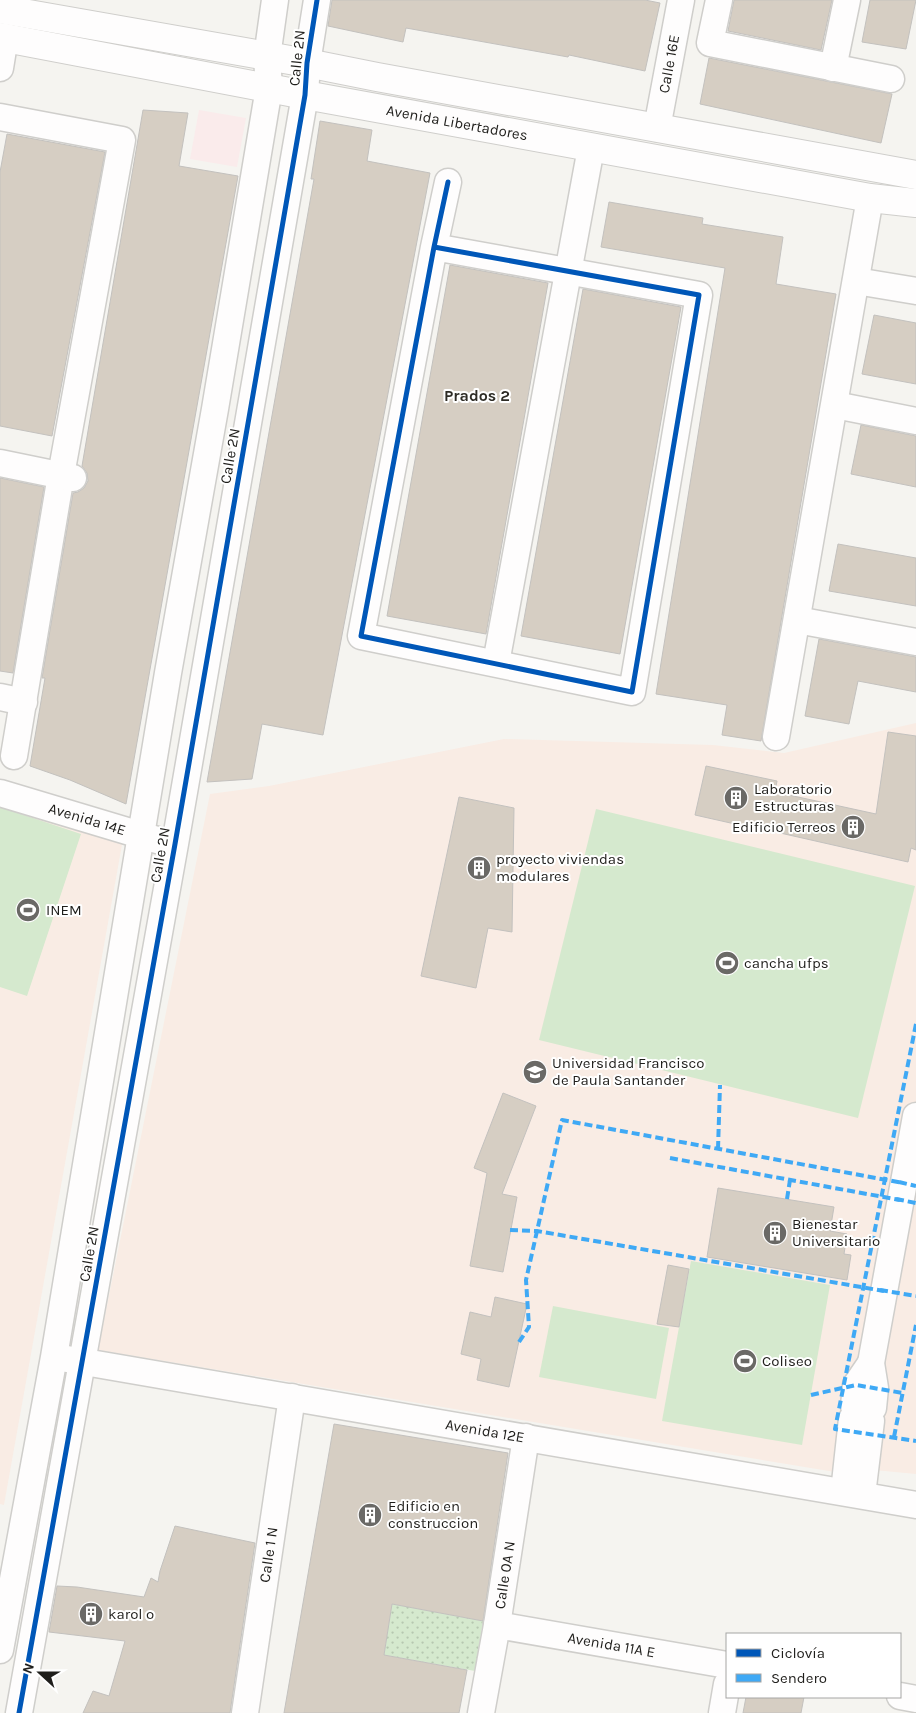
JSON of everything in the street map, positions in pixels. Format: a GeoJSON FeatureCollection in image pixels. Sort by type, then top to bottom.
{"type":"FeatureCollection","features":[{"type":"Feature","properties":{"kind":"main road","name":"Avenida Libertadores"},"geometry":{"type":"LineString","coordinates":[[0,9],[916,175]]}},
{"type":"Feature","properties":{"kind":"main road","name":"Avenida Libertadores"},"geometry":{"type":"LineString","coordinates":[[3,37],[591,148],[870,198],[916,203]]}},
{"type":"Feature","properties":{"kind":"street","name":"Calle 2N"},"geometry":{"type":"LineString","coordinates":[[0,1650],[54,1358],[168,673],[216,409],[269,88],[267,57],[275,0]]}},
{"type":"Feature","properties":{"kind":"street","name":"Calle 2N"},"geometry":{"type":"LineString","coordinates":[[19,1713],[175,844],[202,679],[306,95],[306,63],[317,0]]}},
{"type":"Feature","properties":{"kind":"street","name":"Calle 16E"},"geometry":{"type":"LineString","coordinates":[[657,128],[681,0]]}},
{"type":"Feature","properties":{"kind":"street"},"geometry":{"type":"LineString","coordinates":[[719,0],[710,43],[890,79]]}},
{"type":"Feature","properties":{"kind":"street"},"geometry":{"type":"LineString","coordinates":[[833,68],[847,0]]}},
{"type":"Feature","properties":{"kind":"street"},"geometry":{"type":"LineString","coordinates":[[0,68],[3,37]]}},
{"type":"Feature","properties":{"kind":"street"},"geometry":{"type":"LineString","coordinates":[[0,117],[122,140],[67,477],[12,699],[14,756]]}},
{"type":"Feature","properties":{"kind":"street"},"geometry":{"type":"LineString","coordinates":[[496,663],[591,148]]}},
{"type":"Feature","properties":{"kind":"street"},"geometry":{"type":"LineString","coordinates":[[434,247],[699,295],[632,692],[361,636],[434,247],[448,182]]}},
{"type":"Feature","properties":{"kind":"street"},"geometry":{"type":"LineString","coordinates":[[776,736],[870,198]]}},
{"type":"Feature","properties":{"kind":"street"},"geometry":{"type":"LineString","coordinates":[[856,281],[916,291]]}},
{"type":"Feature","properties":{"kind":"street"},"geometry":{"type":"LineString","coordinates":[[835,405],[916,421]]}},
{"type":"Feature","properties":{"kind":"street"},"geometry":{"type":"LineString","coordinates":[[216,409],[250,416]]}},
{"type":"Feature","properties":{"kind":"street"},"geometry":{"type":"LineString","coordinates":[[0,463],[67,477]]}},
{"type":"Feature","properties":{"kind":"street"},"geometry":{"type":"LineString","coordinates":[[797,620],[916,642]]}},
{"type":"Feature","properties":{"kind":"street"},"geometry":{"type":"LineString","coordinates":[[168,673],[202,679]]}},
{"type":"Feature","properties":{"kind":"street","name":"Avenida 14E"},"geometry":{"type":"LineString","coordinates":[[0,793],[141,836],[175,844]]}},
{"type":"Feature","properties":{"kind":"street"},"geometry":{"type":"LineString","coordinates":[[853,1494],[862,1413],[875,1388],[871,1363],[916,1116]]}},
{"type":"Feature","properties":{"kind":"street","name":"Avenida 12E"},"geometry":{"type":"LineString","coordinates":[[54,1358],[83,1360],[916,1505]]}},
{"type":"Feature","properties":{"kind":"street","name":"Calle 1 N"},"geometry":{"type":"LineString","coordinates":[[245,1713],[292,1397]]}},
{"type":"Feature","properties":{"kind":"street","name":"Calle 0A N"},"geometry":{"type":"LineString","coordinates":[[481,1713],[497,1625],[526,1437]]}},
{"type":"Feature","properties":{"kind":"street","name":"Avenida 11A E"},"geometry":{"type":"LineString","coordinates":[[497,1625],[726,1665]]}},
{"type":"Feature","properties":{"kind":"street"},"geometry":{"type":"LineString","coordinates":[[722,1713],[726,1690]]}},
{"type":"Feature","properties":{"kind":"street"},"geometry":{"type":"LineString","coordinates":[[901,1696],[916,1699]]}},
{"type":"Feature","properties":{"kind":"shaded area"},"geometry":{"type":"Polygon","coordinates":[[[199,110],[246,118],[237,167],[190,159],[199,110]]]}},
{"type":"Feature","properties":{"kind":"shaded area","name":"Universidad Francisco de Paula Santander"},"geometry":{"type":"Polygon","coordinates":[[[916,723],[916,1474],[874,1470],[835,1472],[98,1350],[210,794],[269,786],[504,739],[713,745],[784,753],[916,723]]]}},
{"type":"Feature","properties":{"kind":"shaded area"},"geometry":{"type":"Polygon","coordinates":[[[0,804],[123,839],[4,1505],[0,1504],[0,804]]]}},
{"type":"Feature","properties":{"kind":"green space","name":"INEM"},"geometry":{"type":"Polygon","coordinates":[[[0,807],[81,834],[27,996],[0,987],[0,807]]]}},
{"type":"Feature","properties":{"kind":"green space","name":"cancha ufps"},"geometry":{"type":"Polygon","coordinates":[[[596,809],[915,886],[858,1118],[539,1040],[596,809]]]}},
{"type":"Feature","properties":{"kind":"green space","name":"Coliseo"},"geometry":{"type":"Polygon","coordinates":[[[691,1261],[830,1285],[802,1445],[662,1421],[691,1261]]]}},
{"type":"Feature","properties":{"kind":"green space"},"geometry":{"type":"Polygon","coordinates":[[[553,1306],[669,1328],[656,1399],[539,1377],[553,1306]]]}},
{"type":"Feature","properties":{"kind":"green space"},"geometry":{"type":"Polygon","coordinates":[[[392,1604],[483,1621],[475,1671],[384,1655],[392,1604]]]}},
{"type":"Feature","properties":{"kind":"building"},"geometry":{"type":"Polygon","coordinates":[[[332,0],[645,0],[660,3],[645,71],[569,55],[568,57],[406,28],[403,42],[328,26],[332,0]]]}},
{"type":"Feature","properties":{"kind":"building"},"geometry":{"type":"Polygon","coordinates":[[[734,0],[832,0],[821,50],[728,31],[734,0]]]}},
{"type":"Feature","properties":{"kind":"building"},"geometry":{"type":"Polygon","coordinates":[[[870,0],[916,0],[906,49],[862,42],[870,0]]]}},
{"type":"Feature","properties":{"kind":"building"},"geometry":{"type":"Polygon","coordinates":[[[709,58],[892,94],[881,143],[700,104],[709,58]]]}},
{"type":"Feature","properties":{"kind":"building"},"geometry":{"type":"Polygon","coordinates":[[[143,110],[188,113],[179,166],[238,176],[126,804],[70,780],[30,766],[45,678],[42,678],[73,493],[84,488],[88,481],[87,473],[82,466],[143,110]]]}},
{"type":"Feature","properties":{"kind":"building"},"geometry":{"type":"Polygon","coordinates":[[[320,121],[372,130],[367,161],[430,173],[323,735],[262,724],[252,779],[207,782],[314,179],[311,179],[320,121]]]}},
{"type":"Feature","properties":{"kind":"building"},"geometry":{"type":"Polygon","coordinates":[[[7,134],[105,152],[52,436],[0,426],[0,172],[7,134]]]}},
{"type":"Feature","properties":{"kind":"building"},"geometry":{"type":"Polygon","coordinates":[[[609,202],[703,218],[702,224],[783,237],[776,284],[836,294],[761,741],[722,735],[727,705],[656,694],[725,268],[601,247],[609,202]]]}},
{"type":"Feature","properties":{"kind":"building"},"geometry":{"type":"Polygon","coordinates":[[[450,265],[548,283],[486,634],[387,616],[450,265]]]}},
{"type":"Feature","properties":{"kind":"building"},"geometry":{"type":"Polygon","coordinates":[[[583,289],[681,307],[620,654],[521,636],[583,289]]]}},
{"type":"Feature","properties":{"kind":"building"},"geometry":{"type":"Polygon","coordinates":[[[874,315],[916,323],[916,384],[862,374],[874,315]]]}},
{"type":"Feature","properties":{"kind":"building"},"geometry":{"type":"Polygon","coordinates":[[[861,425],[916,436],[916,487],[851,474],[861,425]]]}},
{"type":"Feature","properties":{"kind":"building"},"geometry":{"type":"Polygon","coordinates":[[[0,478],[44,487],[13,673],[0,671],[0,478]]]}},
{"type":"Feature","properties":{"kind":"building"},"geometry":{"type":"Polygon","coordinates":[[[838,544],[916,558],[916,606],[829,591],[838,544]]]}},
{"type":"Feature","properties":{"kind":"building"},"geometry":{"type":"Polygon","coordinates":[[[819,639],[916,657],[916,692],[858,681],[849,724],[805,716],[819,639]]]}},
{"type":"Feature","properties":{"kind":"building"},"geometry":{"type":"Polygon","coordinates":[[[888,732],[916,736],[916,850],[911,848],[908,862],[695,815],[706,766],[777,781],[775,792],[876,814],[888,732]]]}},
{"type":"Feature","properties":{"kind":"building","name":"proyecto viviendas modulares"},"geometry":{"type":"Polygon","coordinates":[[[459,797],[514,808],[512,932],[488,928],[476,988],[421,976],[459,797]]]}},
{"type":"Feature","properties":{"kind":"building"},"geometry":{"type":"Polygon","coordinates":[[[503,1093],[536,1106],[502,1194],[517,1197],[503,1272],[470,1266],[487,1173],[474,1168],[503,1093]]]}},
{"type":"Feature","properties":{"kind":"building","name":"Bienestar Universitario"},"geometry":{"type":"Polygon","coordinates":[[[718,1188],[834,1207],[830,1231],[847,1234],[844,1254],[851,1255],[847,1280],[707,1257],[718,1188]]]}},
{"type":"Feature","properties":{"kind":"building"},"geometry":{"type":"Polygon","coordinates":[[[668,1265],[689,1269],[679,1327],[657,1324],[668,1265]]]}},
{"type":"Feature","properties":{"kind":"building"},"geometry":{"type":"Polygon","coordinates":[[[495,1297],[527,1304],[509,1387],[477,1380],[481,1359],[461,1354],[470,1312],[491,1317],[495,1297]]]}},
{"type":"Feature","properties":{"kind":"building"},"geometry":{"type":"Polygon","coordinates":[[[334,1424],[508,1453],[483,1621],[392,1604],[384,1655],[467,1670],[459,1713],[284,1713],[334,1424]]]}},
{"type":"Feature","properties":{"kind":"building"},"geometry":{"type":"Polygon","coordinates":[[[175,1526],[255,1543],[230,1713],[83,1713],[93,1691],[109,1696],[125,1641],[49,1632],[57,1586],[77,1587],[144,1597],[151,1578],[158,1582],[175,1526]]]}},
{"type":"Feature","properties":{"kind":"building"},"geometry":{"type":"Polygon","coordinates":[[[746,1698],[804,1698],[801,1713],[743,1713],[746,1698]]]}},
{"type":"Feature","properties":{"kind":"marked path"},"geometry":{"type":"LineString","coordinates":[[916,1024],[835,1429],[916,1441]]}},
{"type":"Feature","properties":{"kind":"marked path"},"geometry":{"type":"LineString","coordinates":[[718,1149],[720,1085]]}},
{"type":"Feature","properties":{"kind":"marked path"},"geometry":{"type":"LineString","coordinates":[[519,1342],[529,1327],[526,1280],[562,1120],[903,1183]]}},
{"type":"Feature","properties":{"kind":"marked path"},"geometry":{"type":"LineString","coordinates":[[670,1158],[900,1200]]}},
{"type":"Feature","properties":{"kind":"marked path"},"geometry":{"type":"LineString","coordinates":[[787,1199],[790,1180]]}},
{"type":"Feature","properties":{"kind":"marked path"},"geometry":{"type":"LineString","coordinates":[[899,1182],[916,1186]]}},
{"type":"Feature","properties":{"kind":"marked path"},"geometry":{"type":"LineString","coordinates":[[896,1199],[916,1203]]}},
{"type":"Feature","properties":{"kind":"marked path"},"geometry":{"type":"LineString","coordinates":[[510,1230],[537,1231],[884,1291]]}},
{"type":"Feature","properties":{"kind":"marked path"},"geometry":{"type":"LineString","coordinates":[[880,1290],[916,1296]]}},
{"type":"Feature","properties":{"kind":"marked path"},"geometry":{"type":"LineString","coordinates":[[894,1437],[916,1325]]}},
{"type":"Feature","properties":{"kind":"marked path"},"geometry":{"type":"LineString","coordinates":[[811,1395],[856,1385],[903,1393]]}},
{"type":"Feature","properties":{"kind":"cycle path"},"geometry":{"type":"LineString","coordinates":[[19,1713],[175,844],[305,95],[307,63],[317,0]]}},
{"type":"Feature","properties":{"kind":"cycle path"},"geometry":{"type":"LineString","coordinates":[[434,247],[699,295],[632,692],[361,636],[434,247],[448,182]]}},
{"type":"Feature","properties":{"kind":"place","name":"Laboratorio Estructuras"},"geometry":{"type":"Point","coordinates":[736,798]}},
{"type":"Feature","properties":{"kind":"place","name":"Edificio Terreos"},"geometry":{"type":"Point","coordinates":[853,827]}},
{"type":"Feature","properties":{"kind":"place","name":"proyecto viviendas modulares"},"geometry":{"type":"Point","coordinates":[479,868]}},
{"type":"Feature","properties":{"kind":"place","name":"INEM"},"geometry":{"type":"Point","coordinates":[28,910]}},
{"type":"Feature","properties":{"kind":"place","name":"cancha ufps"},"geometry":{"type":"Point","coordinates":[727,963]}},
{"type":"Feature","properties":{"kind":"place","name":"Universidad Francisco de Paula Santander"},"geometry":{"type":"Point","coordinates":[535,1072]}},
{"type":"Feature","properties":{"kind":"place","name":"Bienestar Universitario"},"geometry":{"type":"Point","coordinates":[775,1233]}},
{"type":"Feature","properties":{"kind":"place","name":"Coliseo"},"geometry":{"type":"Point","coordinates":[745,1361]}},
{"type":"Feature","properties":{"kind":"place","name":"Edificio en construccion"},"geometry":{"type":"Point","coordinates":[370,1515]}},
{"type":"Feature","properties":{"kind":"place","name":"karol o"},"geometry":{"type":"Point","coordinates":[91,1614]}},
{"type":"Feature","properties":{"kind":"district","name":"Prados 2"},"geometry":{"type":"Point","coordinates":[477,395]}}]}
